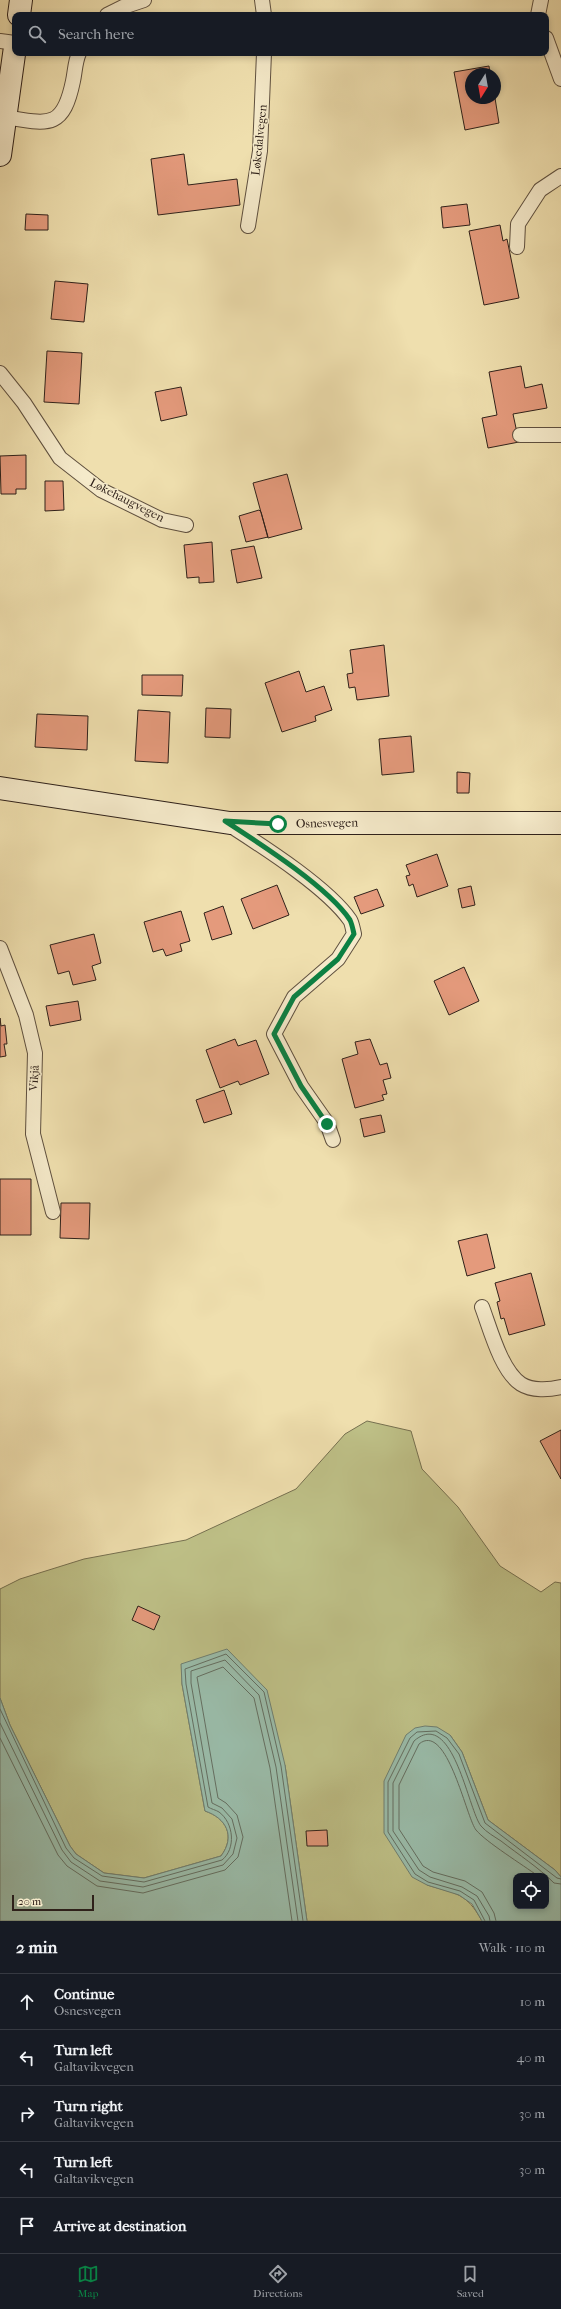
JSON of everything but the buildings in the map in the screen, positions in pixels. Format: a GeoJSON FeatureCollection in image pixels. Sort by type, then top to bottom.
{"type":"FeatureCollection","features":[{"type":"Feature","properties":{"kind":"street"},"geometry":{"type":"LineString","coordinates":[[20,12],[22,0]]}},
{"type":"Feature","properties":{"kind":"street"},"geometry":{"type":"LineString","coordinates":[[0,155],[14,56]]}},
{"type":"Feature","properties":{"kind":"street","name":"Osnesvegen"},"geometry":{"type":"LineString","coordinates":[[0,788],[96,801],[153,812],[225,821],[278,824],[561,823]]}},
{"type":"Feature","properties":{"kind":"lane"},"geometry":{"type":"LineString","coordinates":[[113,12],[144,0]]}},
{"type":"Feature","properties":{"kind":"lane"},"geometry":{"type":"LineString","coordinates":[[262,0],[264,12]]}},
{"type":"Feature","properties":{"kind":"lane"},"geometry":{"type":"LineString","coordinates":[[539,12],[541,0]]}},
{"type":"Feature","properties":{"kind":"lane"},"geometry":{"type":"LineString","coordinates":[[0,41],[12,43]]}},
{"type":"Feature","properties":{"kind":"lane"},"geometry":{"type":"LineString","coordinates":[[549,46],[561,79]]}},
{"type":"Feature","properties":{"kind":"lane"},"geometry":{"type":"LineString","coordinates":[[5,117],[39,122],[57,118],[67,106],[78,56]]}},
{"type":"Feature","properties":{"kind":"lane","name":"Løkedalvegen"},"geometry":{"type":"LineString","coordinates":[[248,226],[260,151],[264,56]]}},
{"type":"Feature","properties":{"kind":"lane"},"geometry":{"type":"LineString","coordinates":[[517,246],[518,224],[540,190],[561,176]]}},
{"type":"Feature","properties":{"kind":"lane","name":"Løkehaugvegen"},"geometry":{"type":"LineString","coordinates":[[0,372],[24,403],[60,458],[101,490],[162,520],[186,525]]}},
{"type":"Feature","properties":{"kind":"lane"},"geometry":{"type":"LineString","coordinates":[[520,435],[561,435]]}},
{"type":"Feature","properties":{"kind":"lane"},"geometry":{"type":"LineString","coordinates":[[225,821],[292,867],[331,899],[350,920],[354,934],[338,959],[294,997],[274,1034],[301,1086],[327,1124],[333,1140]]}},
{"type":"Feature","properties":{"kind":"lane","name":"Vikjå"},"geometry":{"type":"LineString","coordinates":[[0,948],[26,1014],[35,1053],[33,1134],[53,1212]]}},
{"type":"Feature","properties":{"kind":"lane"},"geometry":{"type":"LineString","coordinates":[[482,1307],[494,1341],[514,1378],[522,1385],[533,1388],[549,1390],[561,1387]]}},
{"type":"Feature","properties":{"kind":"green space"},"geometry":{"type":"Polygon","coordinates":[[[367,1421],[411,1431],[422,1469],[458,1507],[500,1566],[541,1592],[555,1582],[561,1583],[561,1877],[555,1870],[488,1820],[462,1752],[450,1735],[427,1885],[453,1893],[465,1899],[471,1904],[482,1921],[307,1921],[285,1765],[182,1664],[182,1684],[205,1811],[218,1818],[223,1823],[228,1835],[228,1842],[221,1856],[144,1878],[104,1873],[76,1854],[70,1846],[10,1725],[0,1698],[0,1589],[20,1579],[84,1559],[186,1540],[296,1489],[345,1434],[367,1421]]]}},
{"type":"Feature","properties":{"kind":"water"},"geometry":{"type":"Polygon","coordinates":[[[227,1649],[267,1690],[285,1765],[307,1921],[0,1921],[0,1698],[10,1725],[70,1846],[76,1854],[104,1873],[144,1878],[221,1856],[228,1842],[228,1835],[223,1823],[212,1814],[205,1811],[182,1684],[181,1664],[227,1649]]]}},
{"type":"Feature","properties":{"kind":"water"},"geometry":{"type":"Polygon","coordinates":[[[425,1726],[437,1727],[450,1735],[462,1752],[488,1820],[555,1870],[561,1877],[561,1921],[482,1921],[472,1904],[459,1895],[427,1885],[412,1877],[384,1833],[384,1781],[406,1735],[415,1728],[425,1726]]]}},
{"type":"Feature","properties":{"kind":"route"},"geometry":{"type":"LineString","coordinates":[[278,824],[230,823],[225,821],[292,867],[331,899],[350,920],[354,934],[338,959],[294,997],[274,1034],[301,1086],[327,1124]]}}]}
